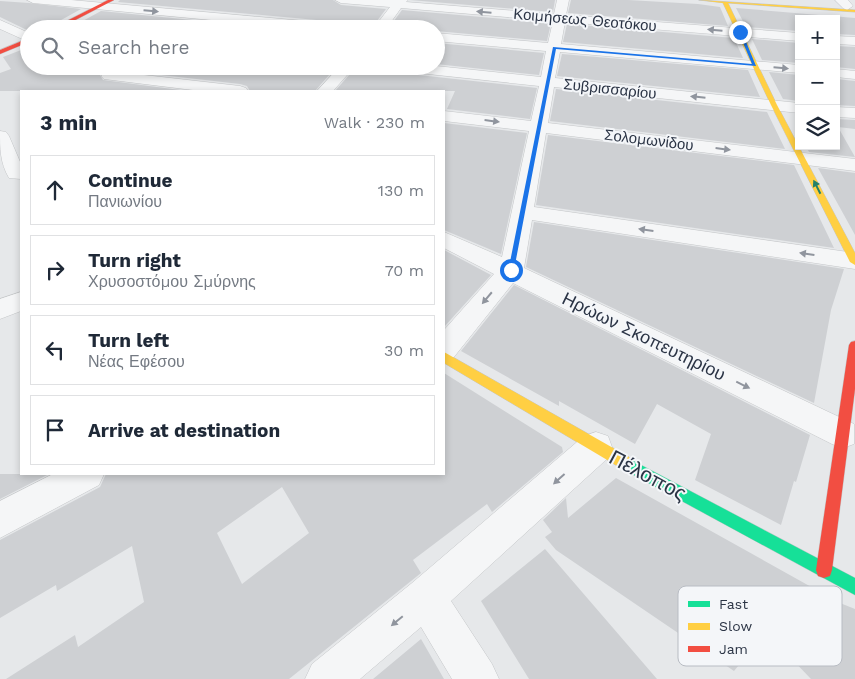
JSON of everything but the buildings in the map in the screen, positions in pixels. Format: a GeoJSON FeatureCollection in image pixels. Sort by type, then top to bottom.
{"type":"FeatureCollection","features":[{"type":"Feature","properties":{"kind":"street"},"geometry":{"type":"LineString","coordinates":[[33,0],[248,20]]}},
{"type":"Feature","properties":{"kind":"street"},"geometry":{"type":"LineString","coordinates":[[71,20],[112,0]]}},
{"type":"Feature","properties":{"kind":"street","name":"Κοιμήσεως Θεοτόκου"},"geometry":{"type":"LineString","coordinates":[[341,0],[562,9],[740,32],[795,37]]}},
{"type":"Feature","properties":{"kind":"street"},"geometry":{"type":"LineString","coordinates":[[701,0],[850,6]]}},
{"type":"Feature","properties":{"kind":"street"},"geometry":{"type":"LineString","coordinates":[[753,0],[850,6]]}},
{"type":"Feature","properties":{"kind":"street"},"geometry":{"type":"LineString","coordinates":[[724,1],[774,105],[855,261]]}},
{"type":"Feature","properties":{"kind":"street"},"geometry":{"type":"LineString","coordinates":[[385,20],[400,2]]}},
{"type":"Feature","properties":{"kind":"street"},"geometry":{"type":"LineString","coordinates":[[223,20],[239,9]]}},
{"type":"Feature","properties":{"kind":"street"},"geometry":{"type":"LineString","coordinates":[[445,348],[511,270],[562,9]]}},
{"type":"Feature","properties":{"kind":"street"},"geometry":{"type":"LineString","coordinates":[[0,24],[20,34]]}},
{"type":"Feature","properties":{"kind":"street"},"geometry":{"type":"LineString","coordinates":[[445,38],[795,69]]}},
{"type":"Feature","properties":{"kind":"street"},"geometry":{"type":"LineString","coordinates":[[840,40],[855,42]]}},
{"type":"Feature","properties":{"kind":"street"},"geometry":{"type":"LineString","coordinates":[[0,52],[20,43]]}},
{"type":"Feature","properties":{"kind":"street","name":"Συβρισσαρίου"},"geometry":{"type":"LineString","coordinates":[[445,72],[795,108]]}},
{"type":"Feature","properties":{"kind":"street"},"geometry":{"type":"LineString","coordinates":[[840,73],[855,74]]}},
{"type":"Feature","properties":{"kind":"street"},"geometry":{"type":"LineString","coordinates":[[108,75],[139,90]]}},
{"type":"Feature","properties":{"kind":"street"},"geometry":{"type":"LineString","coordinates":[[124,75],[233,90]]}},
{"type":"Feature","properties":{"kind":"street"},"geometry":{"type":"LineString","coordinates":[[326,90],[340,75]]}},
{"type":"Feature","properties":{"kind":"street"},"geometry":{"type":"LineString","coordinates":[[840,112],[855,114]]}},
{"type":"Feature","properties":{"kind":"street","name":"Σολομωνίδου"},"geometry":{"type":"LineString","coordinates":[[445,116],[855,165]]}},
{"type":"Feature","properties":{"kind":"street"},"geometry":{"type":"LineString","coordinates":[[0,136],[12,176]]}},
{"type":"Feature","properties":{"kind":"street"},"geometry":{"type":"LineString","coordinates":[[522,212],[855,261]]}},
{"type":"Feature","properties":{"kind":"street","name":"Ηρώων Σκοπευτηρίου"},"geometry":{"type":"LineString","coordinates":[[445,239],[511,270],[843,434]]}},
{"type":"Feature","properties":{"kind":"street"},"geometry":{"type":"LineString","coordinates":[[0,309],[20,301]]}},
{"type":"Feature","properties":{"kind":"street"},"geometry":{"type":"LineString","coordinates":[[824,570],[855,345]]}},
{"type":"Feature","properties":{"kind":"street","name":"Πέλοπος"},"geometry":{"type":"LineString","coordinates":[[445,357],[596,447],[855,587]]}},
{"type":"Feature","properties":{"kind":"street"},"geometry":{"type":"LineString","coordinates":[[327,679],[426,597],[596,447]]}},
{"type":"Feature","properties":{"kind":"street"},"geometry":{"type":"LineString","coordinates":[[0,520],[85,475]]}},
{"type":"Feature","properties":{"kind":"street"},"geometry":{"type":"LineString","coordinates":[[426,597],[477,679]]}},
{"type":"Feature","properties":{"kind":"traffic: fast"},"geometry":{"type":"LineString","coordinates":[[624,462],[855,587]]}},
{"type":"Feature","properties":{"kind":"traffic: slow"},"geometry":{"type":"LineString","coordinates":[[701,0],[855,11]]}},
{"type":"Feature","properties":{"kind":"traffic: slow"},"geometry":{"type":"LineString","coordinates":[[725,2],[774,105],[855,262]]}},
{"type":"Feature","properties":{"kind":"traffic: slow"},"geometry":{"type":"LineString","coordinates":[[445,358],[624,462]]}},
{"type":"Feature","properties":{"kind":"traffic: jam"},"geometry":{"type":"LineString","coordinates":[[71,20],[112,0]]}},
{"type":"Feature","properties":{"kind":"traffic: jam"},"geometry":{"type":"LineString","coordinates":[[0,52],[20,44]]}},
{"type":"Feature","properties":{"kind":"traffic: jam"},"geometry":{"type":"LineString","coordinates":[[824,570],[855,345]]}},
{"type":"Feature","properties":{"kind":"route"},"geometry":{"type":"LineString","coordinates":[[511,270],[554,47],[755,66],[740,32]]}}]}
